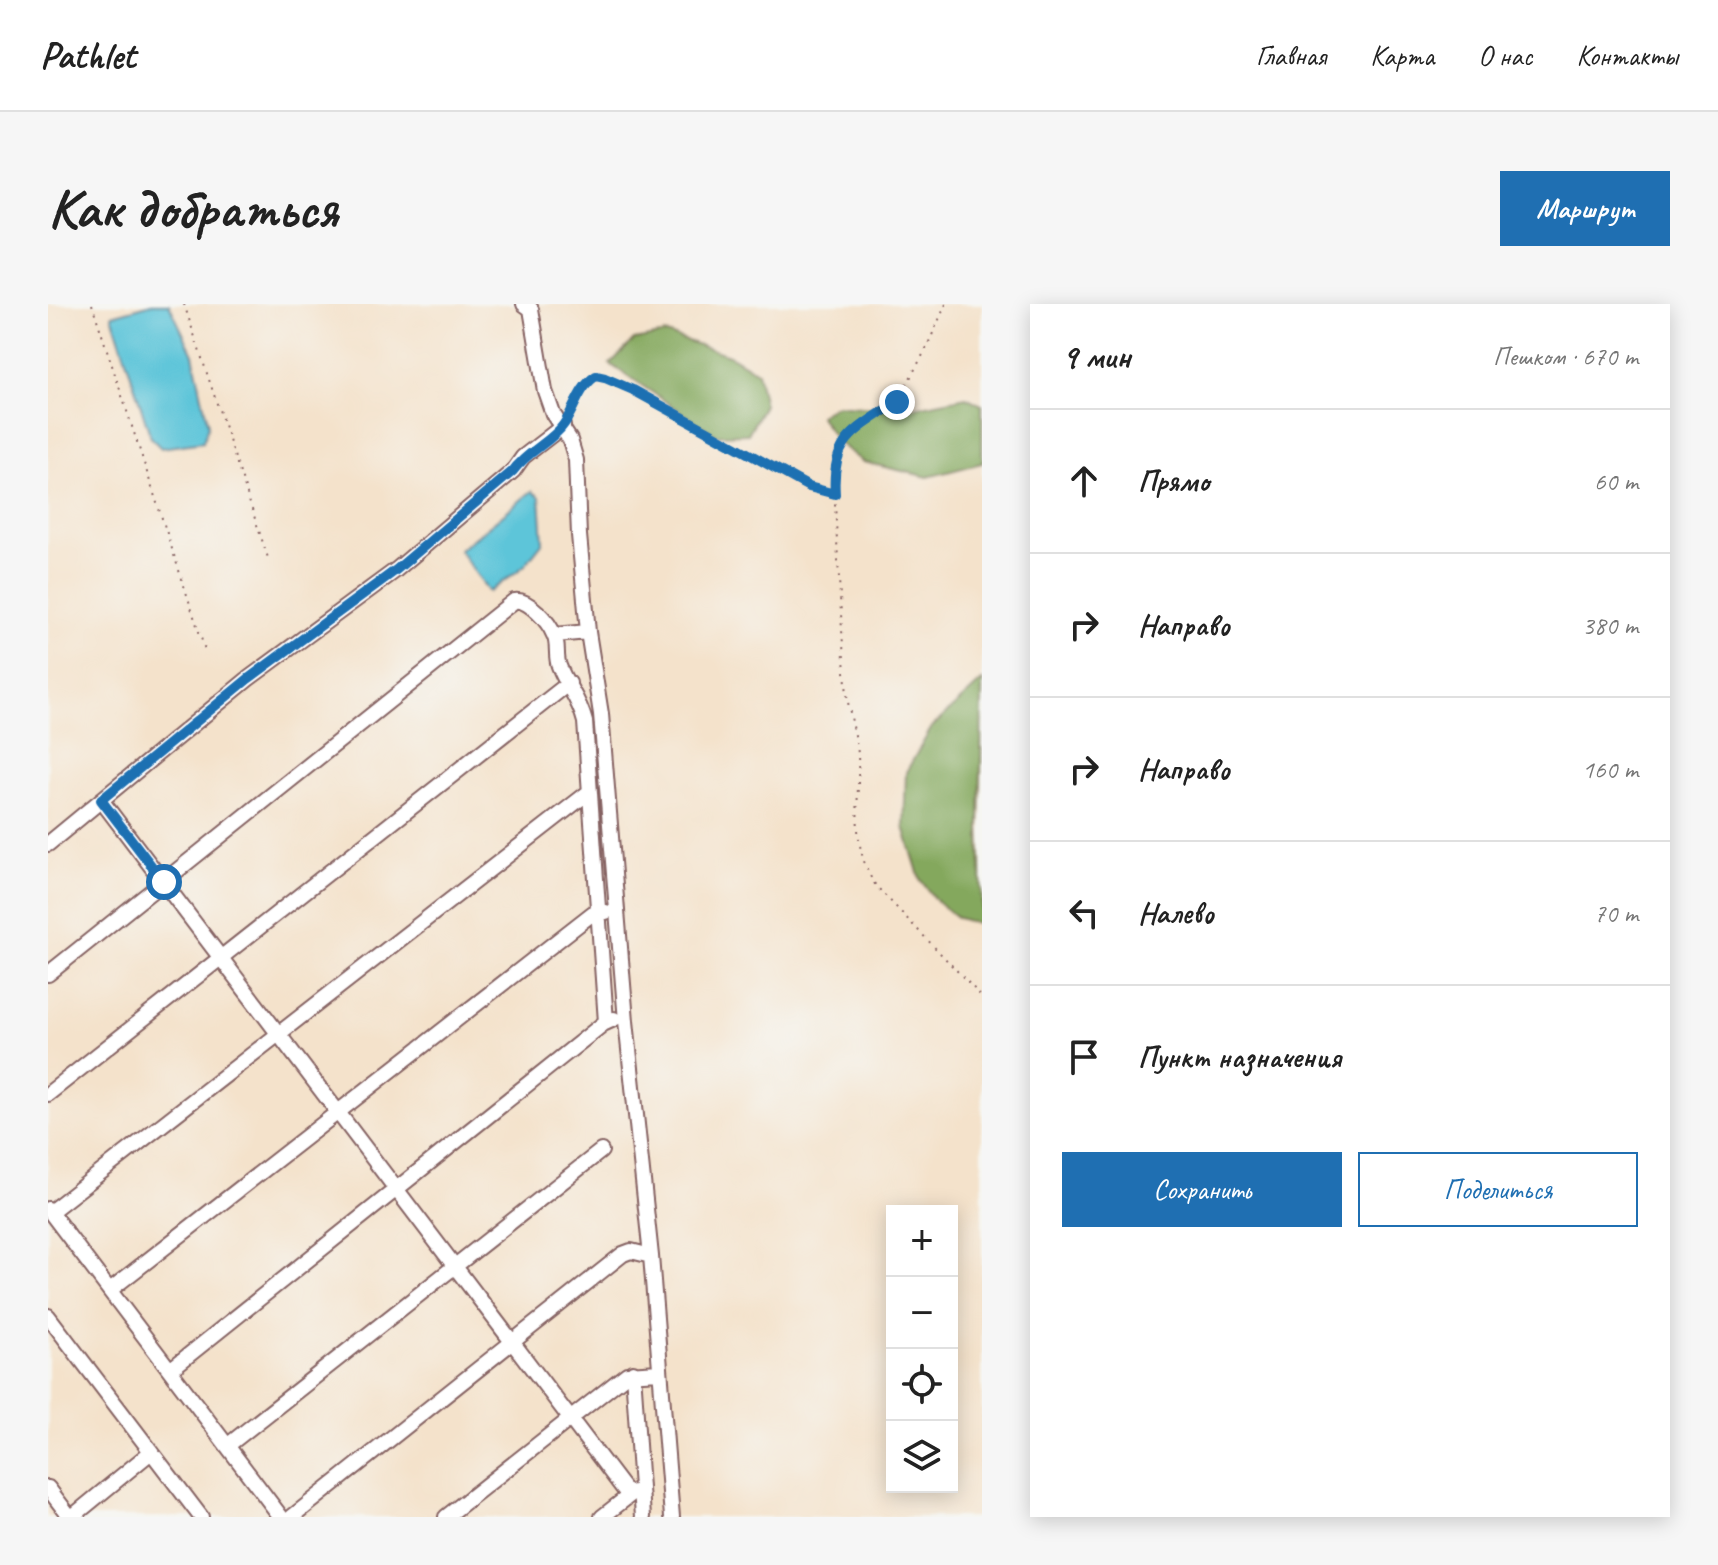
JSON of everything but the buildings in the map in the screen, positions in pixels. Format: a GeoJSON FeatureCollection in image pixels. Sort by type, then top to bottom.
{"type":"FeatureCollection","features":[{"type":"Feature","properties":{"kind":"lane"},"geometry":{"type":"LineString","coordinates":[[524,304],[531,309],[545,391],[553,414],[570,440],[576,460],[579,535],[588,632],[601,714],[672,1517]]}},
{"type":"Feature","properties":{"kind":"lane"},"geometry":{"type":"LineString","coordinates":[[48,844],[248,679],[396,570],[513,471],[523,457],[563,426]]}},
{"type":"Feature","properties":{"kind":"lane"},"geometry":{"type":"LineString","coordinates":[[48,974],[514,601],[521,600],[529,603],[555,635],[559,665],[580,703],[585,722],[606,1022]]}},
{"type":"Feature","properties":{"kind":"lane"},"geometry":{"type":"LineString","coordinates":[[555,635],[588,632]]}},
{"type":"Feature","properties":{"kind":"lane"},"geometry":{"type":"LineString","coordinates":[[48,1094],[569,683]]}},
{"type":"Feature","properties":{"kind":"lane"},"geometry":{"type":"LineString","coordinates":[[281,1517],[49,1211],[589,792]]}},
{"type":"Feature","properties":{"kind":"lane"},"geometry":{"type":"LineString","coordinates":[[101,800],[570,1419],[635,1492]]}},
{"type":"Feature","properties":{"kind":"lane"},"geometry":{"type":"LineString","coordinates":[[110,1290],[593,913],[619,911]]}},
{"type":"Feature","properties":{"kind":"lane"},"geometry":{"type":"LineString","coordinates":[[170,1370],[606,1022],[613,1019],[626,1021]]}},
{"type":"Feature","properties":{"kind":"lane"},"geometry":{"type":"LineString","coordinates":[[227,1446],[601,1151]]}},
{"type":"Feature","properties":{"kind":"lane"},"geometry":{"type":"LineString","coordinates":[[292,1517],[623,1254],[631,1251],[651,1256]]}},
{"type":"Feature","properties":{"kind":"lane"},"geometry":{"type":"LineString","coordinates":[[48,1316],[201,1517]]}},
{"type":"Feature","properties":{"kind":"lane"},"geometry":{"type":"LineString","coordinates":[[446,1517],[633,1372],[659,1372]]}},
{"type":"Feature","properties":{"kind":"lane"},"geometry":{"type":"LineString","coordinates":[[633,1372],[635,1492],[643,1517]]}},
{"type":"Feature","properties":{"kind":"lane"},"geometry":{"type":"LineString","coordinates":[[48,1488],[71,1517],[151,1452]]}},
{"type":"Feature","properties":{"kind":"lane"},"geometry":{"type":"LineString","coordinates":[[602,1517],[635,1492]]}},
{"type":"Feature","properties":{"kind":"path"},"geometry":{"type":"LineString","coordinates":[[92,304],[205,650]]}},
{"type":"Feature","properties":{"kind":"path"},"geometry":{"type":"LineString","coordinates":[[184,304],[269,561]]}},
{"type":"Feature","properties":{"kind":"path"},"geometry":{"type":"LineString","coordinates":[[946,304],[897,402],[850,434],[836,459],[833,472],[848,696],[858,754],[858,843],[867,873],[876,886],[982,997]]}},
{"type":"Feature","properties":{"kind":"path"},"geometry":{"type":"LineString","coordinates":[[563,426],[587,383],[596,376],[605,378],[633,390],[809,487],[835,494]]}},
{"type":"Feature","properties":{"kind":"green space"},"geometry":{"type":"Polygon","coordinates":[[[666,334],[729,355],[757,372],[764,405],[748,434],[716,435],[610,364],[634,340],[666,334]]]}},
{"type":"Feature","properties":{"kind":"green space"},"geometry":{"type":"Polygon","coordinates":[[[966,397],[982,405],[982,463],[928,477],[863,462],[836,441],[819,415],[836,405],[902,410],[966,397]]]}},
{"type":"Feature","properties":{"kind":"green space"},"geometry":{"type":"Polygon","coordinates":[[[982,681],[982,925],[958,918],[936,901],[920,879],[904,827],[906,772],[932,727],[982,681]]]}},
{"type":"Feature","properties":{"kind":"water"},"geometry":{"type":"Polygon","coordinates":[[[152,304],[169,304],[193,354],[208,425],[203,442],[161,448],[151,438],[112,315],[152,304]]]}},
{"type":"Feature","properties":{"kind":"water"},"geometry":{"type":"Polygon","coordinates":[[[532,491],[540,497],[543,542],[524,566],[489,592],[459,550],[532,491]]]}},
{"type":"Feature","properties":{"kind":"route"},"geometry":{"type":"LineString","coordinates":[[164,882],[101,800],[248,679],[396,570],[513,471],[523,457],[563,426],[587,383],[596,376],[633,390],[809,487],[835,494],[833,472],[836,459],[850,434],[897,402]]}}]}
